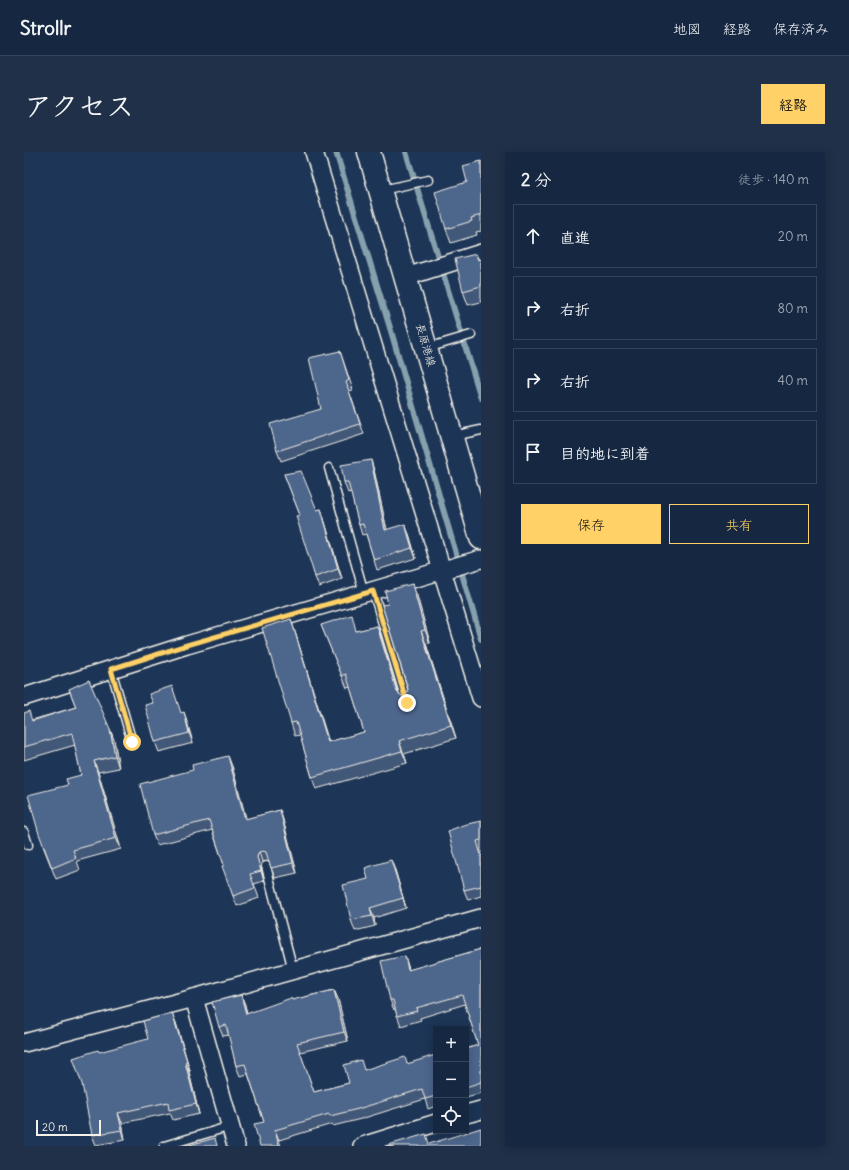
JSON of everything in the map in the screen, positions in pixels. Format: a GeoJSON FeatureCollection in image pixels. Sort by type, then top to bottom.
{"type":"FeatureCollection","features":[{"type":"Feature","properties":{"kind":"main road","name":"長原港線"},"geometry":{"type":"LineString","coordinates":[[369,152],[452,437],[474,491],[481,538]]}},
{"type":"Feature","properties":{"kind":"street"},"geometry":{"type":"LineString","coordinates":[[314,152],[481,698]]}},
{"type":"Feature","properties":{"kind":"street"},"geometry":{"type":"LineString","coordinates":[[406,277],[481,253]]}},
{"type":"Feature","properties":{"kind":"street"},"geometry":{"type":"LineString","coordinates":[[24,697],[187,645],[481,559]]}},
{"type":"Feature","properties":{"kind":"street"},"geometry":{"type":"LineString","coordinates":[[24,1043],[194,998],[481,918]]}},
{"type":"Feature","properties":{"kind":"street"},"geometry":{"type":"LineString","coordinates":[[194,998],[236,1146]]}},
{"type":"Feature","properties":{"kind":"street"},"geometry":{"type":"LineString","coordinates":[[469,1113],[481,1110]]}},
{"type":"Feature","properties":{"kind":"street"},"geometry":{"type":"LineString","coordinates":[[362,1146],[433,1124]]}},
{"type":"Feature","properties":{"kind":"lane"},"geometry":{"type":"LineString","coordinates":[[381,190],[428,180]]}},
{"type":"Feature","properties":{"kind":"lane"},"geometry":{"type":"LineString","coordinates":[[427,348],[471,335]]}},
{"type":"Feature","properties":{"kind":"lane"},"geometry":{"type":"LineString","coordinates":[[452,437],[481,430]]}},
{"type":"Feature","properties":{"kind":"lane"},"geometry":{"type":"LineString","coordinates":[[329,468],[368,592],[407,703]]}},
{"type":"Feature","properties":{"kind":"lane"},"geometry":{"type":"LineString","coordinates":[[111,669],[132,742]]}},
{"type":"Feature","properties":{"kind":"lane"},"geometry":{"type":"LineString","coordinates":[[24,832],[28,845]]}},
{"type":"Feature","properties":{"kind":"lane"},"geometry":{"type":"LineString","coordinates":[[266,866],[293,970]]}},
{"type":"Feature","properties":{"kind":"lane"},"geometry":{"type":"LineString","coordinates":[[164,1146],[231,1126]]}},
{"type":"Feature","properties":{"kind":"building"},"geometry":{"type":"Polygon","coordinates":[[[481,161],[481,215],[471,218],[472,221],[446,229],[435,192],[467,182],[463,166],[481,161]]]}},
{"type":"Feature","properties":{"kind":"building"},"geometry":{"type":"Polygon","coordinates":[[[476,254],[478,260],[481,259],[481,286],[463,291],[455,259],[476,254]]]}},
{"type":"Feature","properties":{"kind":"building"},"geometry":{"type":"Polygon","coordinates":[[[340,351],[349,380],[346,382],[360,424],[277,451],[270,424],[321,409],[309,358],[340,351]]]}},
{"type":"Feature","properties":{"kind":"building"},"geometry":{"type":"Polygon","coordinates":[[[371,460],[385,530],[405,524],[412,548],[374,560],[363,524],[359,525],[348,482],[344,482],[341,465],[371,460]]]}},
{"type":"Feature","properties":{"kind":"building"},"geometry":{"type":"Polygon","coordinates":[[[301,471],[317,510],[321,509],[338,569],[315,577],[296,516],[300,515],[284,474],[301,471]]]}},
{"type":"Feature","properties":{"kind":"building"},"geometry":{"type":"Polygon","coordinates":[[[412,584],[425,630],[421,631],[451,725],[399,741],[402,751],[312,777],[296,722],[291,723],[262,628],[291,619],[328,742],[364,732],[346,674],[342,676],[321,625],[352,615],[356,631],[377,626],[397,692],[402,696],[406,694],[408,689],[382,605],[388,604],[385,591],[412,584]]]}},
{"type":"Feature","properties":{"kind":"building"},"geometry":{"type":"Polygon","coordinates":[[[89,680],[110,729],[115,756],[94,761],[116,838],[73,850],[76,858],[52,868],[39,834],[28,795],[68,785],[66,779],[81,775],[72,733],[24,747],[24,713],[29,711],[32,721],[76,707],[69,689],[89,680]]]}},
{"type":"Feature","properties":{"kind":"building"},"geometry":{"type":"Polygon","coordinates":[[[172,686],[181,713],[184,712],[189,733],[155,742],[145,705],[153,703],[149,694],[172,686]]]}},
{"type":"Feature","properties":{"kind":"building"},"geometry":{"type":"Polygon","coordinates":[[[228,756],[245,819],[280,810],[293,863],[271,868],[266,852],[259,852],[257,857],[261,871],[250,874],[255,888],[233,896],[222,866],[224,865],[209,820],[153,835],[140,784],[193,770],[192,765],[228,756]]]}},
{"type":"Feature","properties":{"kind":"building"},"geometry":{"type":"Polygon","coordinates":[[[481,821],[481,840],[477,841],[481,855],[481,886],[464,890],[448,831],[463,825],[481,821]]]}},
{"type":"Feature","properties":{"kind":"building"},"geometry":{"type":"Polygon","coordinates":[[[391,860],[403,898],[370,908],[372,916],[351,920],[343,885],[368,879],[365,868],[391,860]]]}},
{"type":"Feature","properties":{"kind":"building"},"geometry":{"type":"Polygon","coordinates":[[[481,949],[481,1082],[469,1086],[469,1048],[478,1045],[462,995],[416,1008],[417,1011],[397,1016],[393,1000],[390,1000],[381,961],[405,956],[408,970],[481,949]]]}},
{"type":"Feature","properties":{"kind":"building"},"geometry":{"type":"Polygon","coordinates":[[[334,990],[344,1032],[297,1043],[314,1092],[349,1083],[344,1065],[361,1060],[364,1070],[405,1057],[407,1064],[433,1056],[433,1097],[425,1099],[422,1089],[358,1109],[330,1116],[329,1114],[275,1130],[279,1146],[260,1146],[254,1124],[264,1122],[245,1064],[236,1066],[226,1025],[219,1027],[212,1002],[241,995],[246,1014],[291,998],[292,1000],[334,990]]]}},
{"type":"Feature","properties":{"kind":"building"},"geometry":{"type":"Polygon","coordinates":[[[172,1013],[187,1061],[185,1062],[196,1104],[169,1110],[168,1102],[118,1113],[122,1130],[92,1135],[82,1084],[73,1058],[98,1050],[99,1052],[148,1039],[143,1021],[172,1013]]]}},
{"type":"Feature","properties":{"kind":"building"},"geometry":{"type":"Polygon","coordinates":[[[481,1128],[481,1146],[385,1146],[426,1134],[429,1144],[462,1134],[469,1134],[469,1132],[481,1128]]]}},
{"type":"Feature","properties":{"kind":"building"},"geometry":{"type":"Polygon","coordinates":[[[215,1138],[217,1146],[186,1146],[215,1138]]]}},
{"type":"Feature","properties":{"kind":"waterway"},"geometry":{"type":"LineString","coordinates":[[336,152],[391,331],[481,639]]}},
{"type":"Feature","properties":{"kind":"waterway"},"geometry":{"type":"LineString","coordinates":[[406,152],[481,398]]}},
{"type":"Feature","properties":{"kind":"route"},"geometry":{"type":"LineString","coordinates":[[132,742],[111,669],[187,645],[373,591],[407,703]]}}]}
